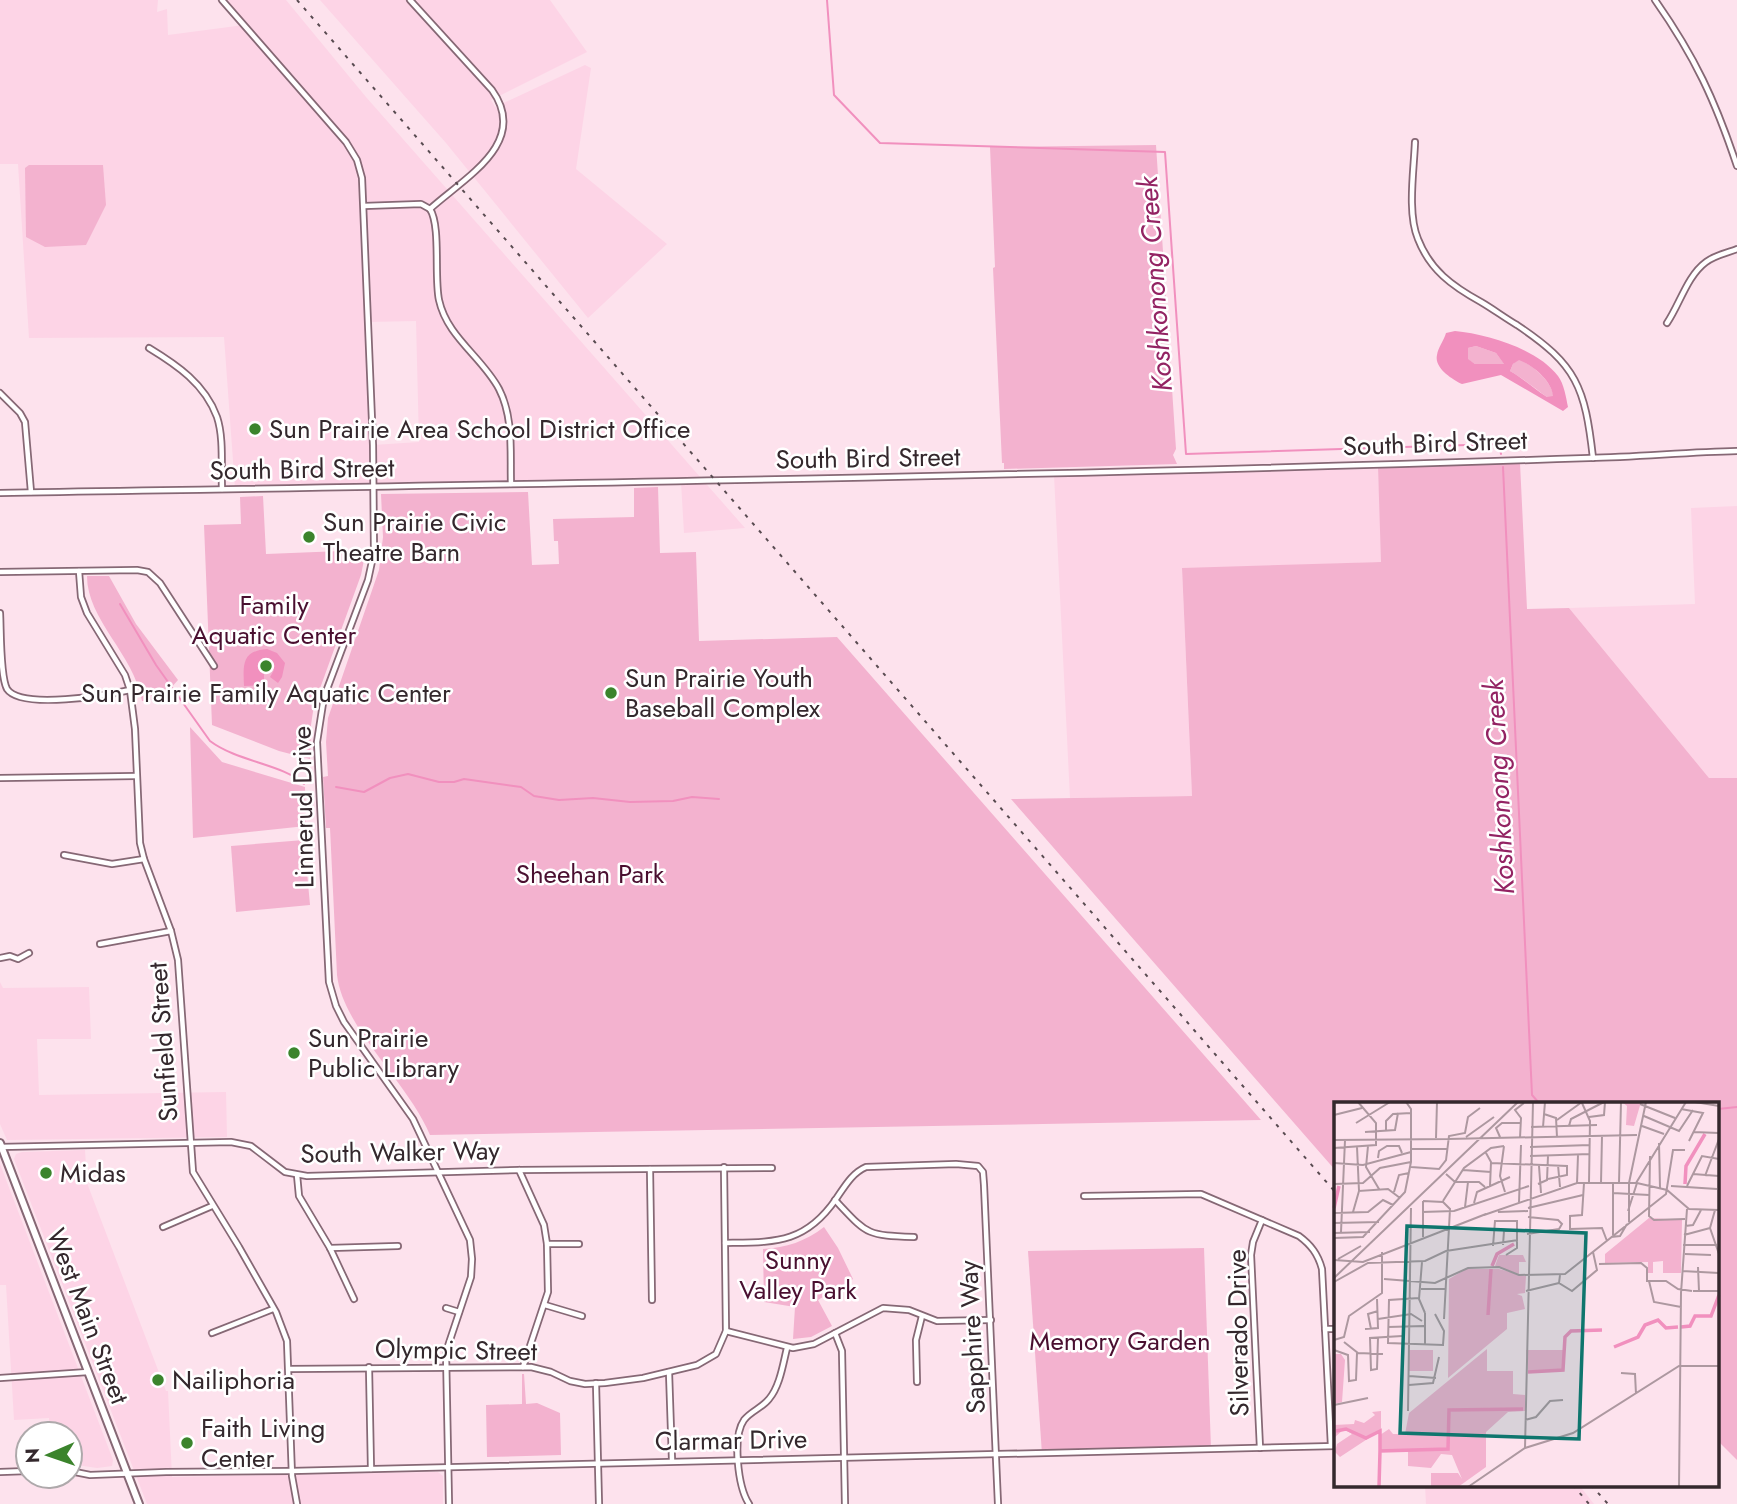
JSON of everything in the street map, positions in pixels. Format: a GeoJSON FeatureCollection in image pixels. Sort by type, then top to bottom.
{"type":"FeatureCollection","features":[{"type":"Feature","properties":{"kind":"main road","name":"West Main Street"},"geometry":{"type":"LineString","coordinates":[[1,1145],[139,1504]]}},
{"type":"Feature","properties":{"kind":"street","name":"Linnerud Drive"},"geometry":{"type":"LineString","coordinates":[[222,0],[346,142],[360,169],[364,206],[374,533],[371,566],[324,697],[317,732],[328,982],[340,1015],[405,1107],[467,1232],[472,1252],[471,1276],[448,1345],[446,1369],[449,1504]]}},
{"type":"Feature","properties":{"kind":"street"},"geometry":{"type":"LineString","coordinates":[[410,0],[492,90],[499,102],[503,118],[501,138],[492,155],[430,209]]}},
{"type":"Feature","properties":{"kind":"street"},"geometry":{"type":"LineString","coordinates":[[1656,0],[1689,50],[1706,83],[1737,166]]}},
{"type":"Feature","properties":{"kind":"street"},"geometry":{"type":"LineString","coordinates":[[1415,142],[1414,227],[1426,256],[1453,286],[1546,345],[1565,364],[1584,403],[1593,458]]}},
{"type":"Feature","properties":{"kind":"street"},"geometry":{"type":"LineString","coordinates":[[364,206],[421,204],[430,209],[435,222],[439,302],[453,331],[488,372],[502,397],[509,425],[511,484]]}},
{"type":"Feature","properties":{"kind":"street"},"geometry":{"type":"LineString","coordinates":[[1667,323],[1701,267],[1710,259],[1737,249]]}},
{"type":"Feature","properties":{"kind":"street"},"geometry":{"type":"LineString","coordinates":[[149,348],[189,375],[209,402],[217,418],[220,434],[222,489]]}},
{"type":"Feature","properties":{"kind":"street"},"geometry":{"type":"LineString","coordinates":[[0,393],[25,422],[31,492]]}},
{"type":"Feature","properties":{"kind":"street","name":"South Bird Street"},"geometry":{"type":"LineString","coordinates":[[0,492],[997,475],[1593,458],[1737,451]]}},
{"type":"Feature","properties":{"kind":"street","name":"Sunfield Street"},"geometry":{"type":"LineString","coordinates":[[79,570],[81,597],[87,612],[125,675],[130,690],[140,843],[172,931],[180,973],[193,1172],[239,1247],[287,1341],[291,1471],[297,1504]]}},
{"type":"Feature","properties":{"kind":"street"},"geometry":{"type":"LineString","coordinates":[[0,572],[137,570],[154,576],[214,666]]}},
{"type":"Feature","properties":{"kind":"street"},"geometry":{"type":"LineString","coordinates":[[0,613],[4,682],[7,690],[15,696],[24,699],[92,697],[130,690]]}},
{"type":"Feature","properties":{"kind":"street"},"geometry":{"type":"LineString","coordinates":[[0,778],[136,776]]}},
{"type":"Feature","properties":{"kind":"street"},"geometry":{"type":"LineString","coordinates":[[64,855],[112,864],[144,859]]}},
{"type":"Feature","properties":{"kind":"street"},"geometry":{"type":"LineString","coordinates":[[100,944],[172,931]]}},
{"type":"Feature","properties":{"kind":"street"},"geometry":{"type":"LineString","coordinates":[[0,958],[10,956],[18,959],[29,953]]}},
{"type":"Feature","properties":{"kind":"street","name":"South Walker Way"},"geometry":{"type":"LineString","coordinates":[[1,1145],[231,1142],[251,1146],[261,1151],[276,1167],[297,1175],[772,1168]]}},
{"type":"Feature","properties":{"kind":"street","name":"Sapphire Way"},"geometry":{"type":"LineString","coordinates":[[835,1200],[854,1174],[866,1167],[970,1164],[983,1172],[998,1504]]}},
{"type":"Feature","properties":{"kind":"street"},"geometry":{"type":"LineString","coordinates":[[724,1167],[726,1331],[787,1348],[807,1347],[883,1308],[902,1308],[937,1321],[990,1320]]}},
{"type":"Feature","properties":{"kind":"street"},"geometry":{"type":"LineString","coordinates":[[650,1169],[652,1300]]}},
{"type":"Feature","properties":{"kind":"street"},"geometry":{"type":"LineString","coordinates":[[519,1170],[544,1225],[548,1292],[523,1367]]}},
{"type":"Feature","properties":{"kind":"street"},"geometry":{"type":"LineString","coordinates":[[297,1175],[299,1196],[330,1248],[354,1299]]}},
{"type":"Feature","properties":{"kind":"street"},"geometry":{"type":"LineString","coordinates":[[1084,1196],[1194,1193],[1299,1236],[1310,1244],[1318,1256],[1323,1276],[1334,1446]]}},
{"type":"Feature","properties":{"kind":"street"},"geometry":{"type":"LineString","coordinates":[[725,1243],[779,1241],[798,1235],[818,1221],[835,1200],[864,1230],[872,1234],[914,1237]]}},
{"type":"Feature","properties":{"kind":"street"},"geometry":{"type":"LineString","coordinates":[[163,1227],[212,1206]]}},
{"type":"Feature","properties":{"kind":"street","name":"Silverado Drive"},"geometry":{"type":"LineString","coordinates":[[1260,1448],[1251,1255],[1262,1220]]}},
{"type":"Feature","properties":{"kind":"street"},"geometry":{"type":"LineString","coordinates":[[547,1244],[579,1244]]}},
{"type":"Feature","properties":{"kind":"street"},"geometry":{"type":"LineString","coordinates":[[330,1248],[398,1246]]}},
{"type":"Feature","properties":{"kind":"street"},"geometry":{"type":"LineString","coordinates":[[545,1305],[582,1316]]}},
{"type":"Feature","properties":{"kind":"street"},"geometry":{"type":"LineString","coordinates":[[446,1308],[459,1312]]}},
{"type":"Feature","properties":{"kind":"street"},"geometry":{"type":"LineString","coordinates":[[212,1333],[273,1309]]}},
{"type":"Feature","properties":{"kind":"street"},"geometry":{"type":"LineString","coordinates":[[917,1382],[916,1340],[922,1315]]}},
{"type":"Feature","properties":{"kind":"street"},"geometry":{"type":"LineString","coordinates":[[1325,1329],[1334,1329]]}},
{"type":"Feature","properties":{"kind":"street","name":"Olympic Street"},"geometry":{"type":"LineString","coordinates":[[289,1369],[523,1367],[551,1372],[570,1381],[596,1384],[669,1372],[708,1361],[722,1344],[726,1331]]}},
{"type":"Feature","properties":{"kind":"street"},"geometry":{"type":"LineString","coordinates":[[835,1333],[842,1351],[845,1504]]}},
{"type":"Feature","properties":{"kind":"street"},"geometry":{"type":"LineString","coordinates":[[749,1504],[741,1489],[738,1442],[742,1424],[774,1391],[787,1348]]}},
{"type":"Feature","properties":{"kind":"street"},"geometry":{"type":"LineString","coordinates":[[369,1367],[371,1469]]}},
{"type":"Feature","properties":{"kind":"street"},"geometry":{"type":"LineString","coordinates":[[0,1378],[88,1372]]}},
{"type":"Feature","properties":{"kind":"street"},"geometry":{"type":"LineString","coordinates":[[669,1372],[672,1460]]}},
{"type":"Feature","properties":{"kind":"street"},"geometry":{"type":"LineString","coordinates":[[596,1384],[599,1504]]}},
{"type":"Feature","properties":{"kind":"street","name":"Clarmar Drive"},"geometry":{"type":"LineString","coordinates":[[84,1474],[1334,1446]]}},
{"type":"Feature","properties":{"kind":"shaded area"},"geometry":{"type":"Polygon","coordinates":[[[0,0],[158,0],[157,12],[167,9],[168,35],[244,25],[222,0],[286,0],[366,97],[745,528],[684,533],[681,482],[235,488],[224,337],[29,338],[18,164],[0,164],[0,0]],[[416,321],[368,322],[373,445],[419,442],[416,321]]]}},
{"type":"Feature","properties":{"kind":"shaded area"},"geometry":{"type":"Polygon","coordinates":[[[320,0],[550,0],[587,52],[491,100],[495,107],[585,65],[591,68],[576,169],[667,244],[588,318],[446,143],[320,0]]]}},
{"type":"Feature","properties":{"kind":"shaded area"},"geometry":{"type":"Polygon","coordinates":[[[1455,331],[1496,339],[1538,358],[1560,379],[1568,407],[1563,411],[1501,375],[1462,384],[1453,379],[1441,369],[1437,360],[1446,333],[1455,331]],[[1476,346],[1468,348],[1468,359],[1475,364],[1504,364],[1496,353],[1476,346]],[[1519,360],[1513,364],[1510,371],[1547,397],[1553,396],[1541,374],[1519,360]]]}},
{"type":"Feature","properties":{"kind":"shaded area"},"geometry":{"type":"Polygon","coordinates":[[[1378,467],[1382,562],[1182,569],[1192,796],[1070,798],[1054,475],[1378,467]]]}},
{"type":"Feature","properties":{"kind":"shaded area"},"geometry":{"type":"Polygon","coordinates":[[[1737,506],[1737,778],[1709,778],[1569,608],[1695,604],[1691,508],[1737,506]]]}},
{"type":"Feature","properties":{"kind":"shaded area"},"geometry":{"type":"Polygon","coordinates":[[[267,649],[277,653],[285,663],[282,677],[278,683],[270,677],[274,670],[264,670],[264,685],[244,686],[244,665],[248,656],[267,649]]]}},
{"type":"Feature","properties":{"kind":"shaded area"},"geometry":{"type":"Polygon","coordinates":[[[0,982],[3,988],[89,987],[91,1039],[37,1039],[39,1095],[226,1092],[227,1137],[7,1140],[0,1124],[0,982]]]}},
{"type":"Feature","properties":{"kind":"shaded area"},"geometry":{"type":"Polygon","coordinates":[[[85,1150],[87,1183],[168,1391],[172,1477],[438,1472],[443,1476],[443,1504],[147,1504],[14,1159],[16,1154],[22,1152],[85,1150]]]}},
{"type":"Feature","properties":{"kind":"shaded area"},"geometry":{"type":"Polygon","coordinates":[[[0,1164],[113,1460],[112,1466],[84,1466],[84,1420],[14,1420],[6,1285],[0,1285],[0,1164]]]}},
{"type":"Feature","properties":{"kind":"shaded area"},"geometry":{"type":"Polygon","coordinates":[[[1425,1486],[1580,1486],[1594,1504],[1426,1504],[1425,1486]]]}},
{"type":"Feature","properties":{"kind":"green space"},"geometry":{"type":"Polygon","coordinates":[[[1156,145],[1176,449],[1173,455],[1177,464],[1004,469],[993,268],[990,147],[1156,145]]]}},
{"type":"Feature","properties":{"kind":"green space"},"geometry":{"type":"Polygon","coordinates":[[[29,165],[103,165],[106,205],[86,245],[45,247],[26,237],[25,168],[29,165]]]}},
{"type":"Feature","properties":{"kind":"green space"},"geometry":{"type":"Polygon","coordinates":[[[1476,346],[1496,353],[1505,365],[1475,364],[1467,359],[1468,348],[1476,346]]]}},
{"type":"Feature","properties":{"kind":"green space"},"geometry":{"type":"Polygon","coordinates":[[[1519,359],[1541,374],[1554,397],[1547,397],[1510,371],[1519,359]]]}},
{"type":"Feature","properties":{"kind":"green space"},"geometry":{"type":"Polygon","coordinates":[[[1520,463],[1527,609],[1569,608],[1709,778],[1737,778],[1737,1460],[1720,1443],[1720,1102],[1334,1102],[1334,1169],[1011,799],[1192,796],[1182,568],[1381,562],[1378,467],[1520,463]]]}},
{"type":"Feature","properties":{"kind":"green space","name":"Sheehan Park"},"geometry":{"type":"Polygon","coordinates":[[[658,487],[660,553],[696,552],[699,641],[837,637],[1261,1120],[430,1135],[407,1095],[351,1015],[337,975],[330,828],[326,828],[323,777],[328,776],[328,718],[379,570],[383,537],[381,494],[528,492],[532,565],[559,564],[553,519],[634,517],[634,488],[658,487]]]}},
{"type":"Feature","properties":{"kind":"green space","name":"Family Aquatic Center"},"geometry":{"type":"Polygon","coordinates":[[[263,496],[266,554],[366,550],[361,575],[314,705],[310,759],[279,751],[212,725],[204,525],[241,524],[240,497],[263,496]]]}},
{"type":"Feature","properties":{"kind":"green space"},"geometry":{"type":"Polygon","coordinates":[[[87,576],[109,576],[136,624],[178,680],[161,699],[142,701],[130,668],[94,607],[87,576]]]}},
{"type":"Feature","properties":{"kind":"green space"},"geometry":{"type":"Polygon","coordinates":[[[190,727],[222,762],[305,787],[306,826],[193,838],[190,727]]]}},
{"type":"Feature","properties":{"kind":"green space"},"geometry":{"type":"Polygon","coordinates":[[[304,840],[310,905],[236,912],[231,846],[304,840]]]}},
{"type":"Feature","properties":{"kind":"green space","name":"Sunny Valley Park"},"geometry":{"type":"Polygon","coordinates":[[[824,1227],[853,1279],[818,1300],[832,1326],[811,1337],[793,1339],[795,1307],[764,1302],[763,1249],[795,1243],[824,1227]]]}},
{"type":"Feature","properties":{"kind":"green space","name":"Memory Garden"},"geometry":{"type":"Polygon","coordinates":[[[1204,1248],[1211,1449],[1042,1454],[1028,1251],[1204,1248]]]}},
{"type":"Feature","properties":{"kind":"green space"},"geometry":{"type":"Polygon","coordinates":[[[522,1374],[526,1404],[537,1403],[560,1413],[561,1455],[487,1457],[486,1405],[522,1404],[522,1374]]]}},
{"type":"Feature","properties":{"kind":"waterway","name":"Koshkonong Creek"},"geometry":{"type":"LineString","coordinates":[[827,0],[834,95],[880,143],[1165,152],[1186,454],[1499,444],[1501,454]]}},
{"type":"Feature","properties":{"kind":"waterway","name":"Koshkonong Creek"},"geometry":{"type":"LineString","coordinates":[[1503,467],[1532,1095],[1538,1102]]}},
{"type":"Feature","properties":{"kind":"waterway"},"geometry":{"type":"LineString","coordinates":[[120,604],[156,665],[210,741],[234,754],[295,777],[304,784]]}},
{"type":"Feature","properties":{"kind":"waterway"},"geometry":{"type":"LineString","coordinates":[[336,787],[364,792],[390,778],[408,774],[439,782],[464,779],[521,787],[534,796],[559,800],[593,798],[630,802],[673,801],[692,797],[719,799]]}},
{"type":"Feature","properties":{"kind":"waterway","name":"Koshkonong Creek"},"geometry":{"type":"LineString","coordinates":[[1720,1109],[1737,1107]]}},
{"type":"Feature","properties":{"kind":"railway"},"geometry":{"type":"LineString","coordinates":[[297,0],[1334,1191]]}},
{"type":"Feature","properties":{"kind":"railway"},"geometry":{"type":"LineString","coordinates":[[1574,1486],[1589,1504]]}},
{"type":"Feature","properties":{"kind":"railway"},"geometry":{"type":"LineString","coordinates":[[1592,1486],[1608,1504]]}},
{"type":"Feature","properties":{"kind":"place","name":"Sun Prairie Area School District Office"},"geometry":{"type":"Point","coordinates":[255,429]}},
{"type":"Feature","properties":{"kind":"place","name":"Sun Prairie Civic Theatre Barn"},"geometry":{"type":"Point","coordinates":[309,537]}},
{"type":"Feature","properties":{"kind":"place","name":"Sun Prairie Family Aquatic Center"},"geometry":{"type":"Point","coordinates":[266,666]}},
{"type":"Feature","properties":{"kind":"place","name":"Sun Prairie Youth Baseball Complex"},"geometry":{"type":"Point","coordinates":[611,693]}},
{"type":"Feature","properties":{"kind":"place","name":"Sun Prairie Public Library"},"geometry":{"type":"Point","coordinates":[294,1053]}},
{"type":"Feature","properties":{"kind":"place","name":"Midas"},"geometry":{"type":"Point","coordinates":[46,1173]}},
{"type":"Feature","properties":{"kind":"place","name":"Nailiphoria"},"geometry":{"type":"Point","coordinates":[158,1380]}},
{"type":"Feature","properties":{"kind":"place","name":"Faith Living Center"},"geometry":{"type":"Point","coordinates":[187,1443]}}]}
